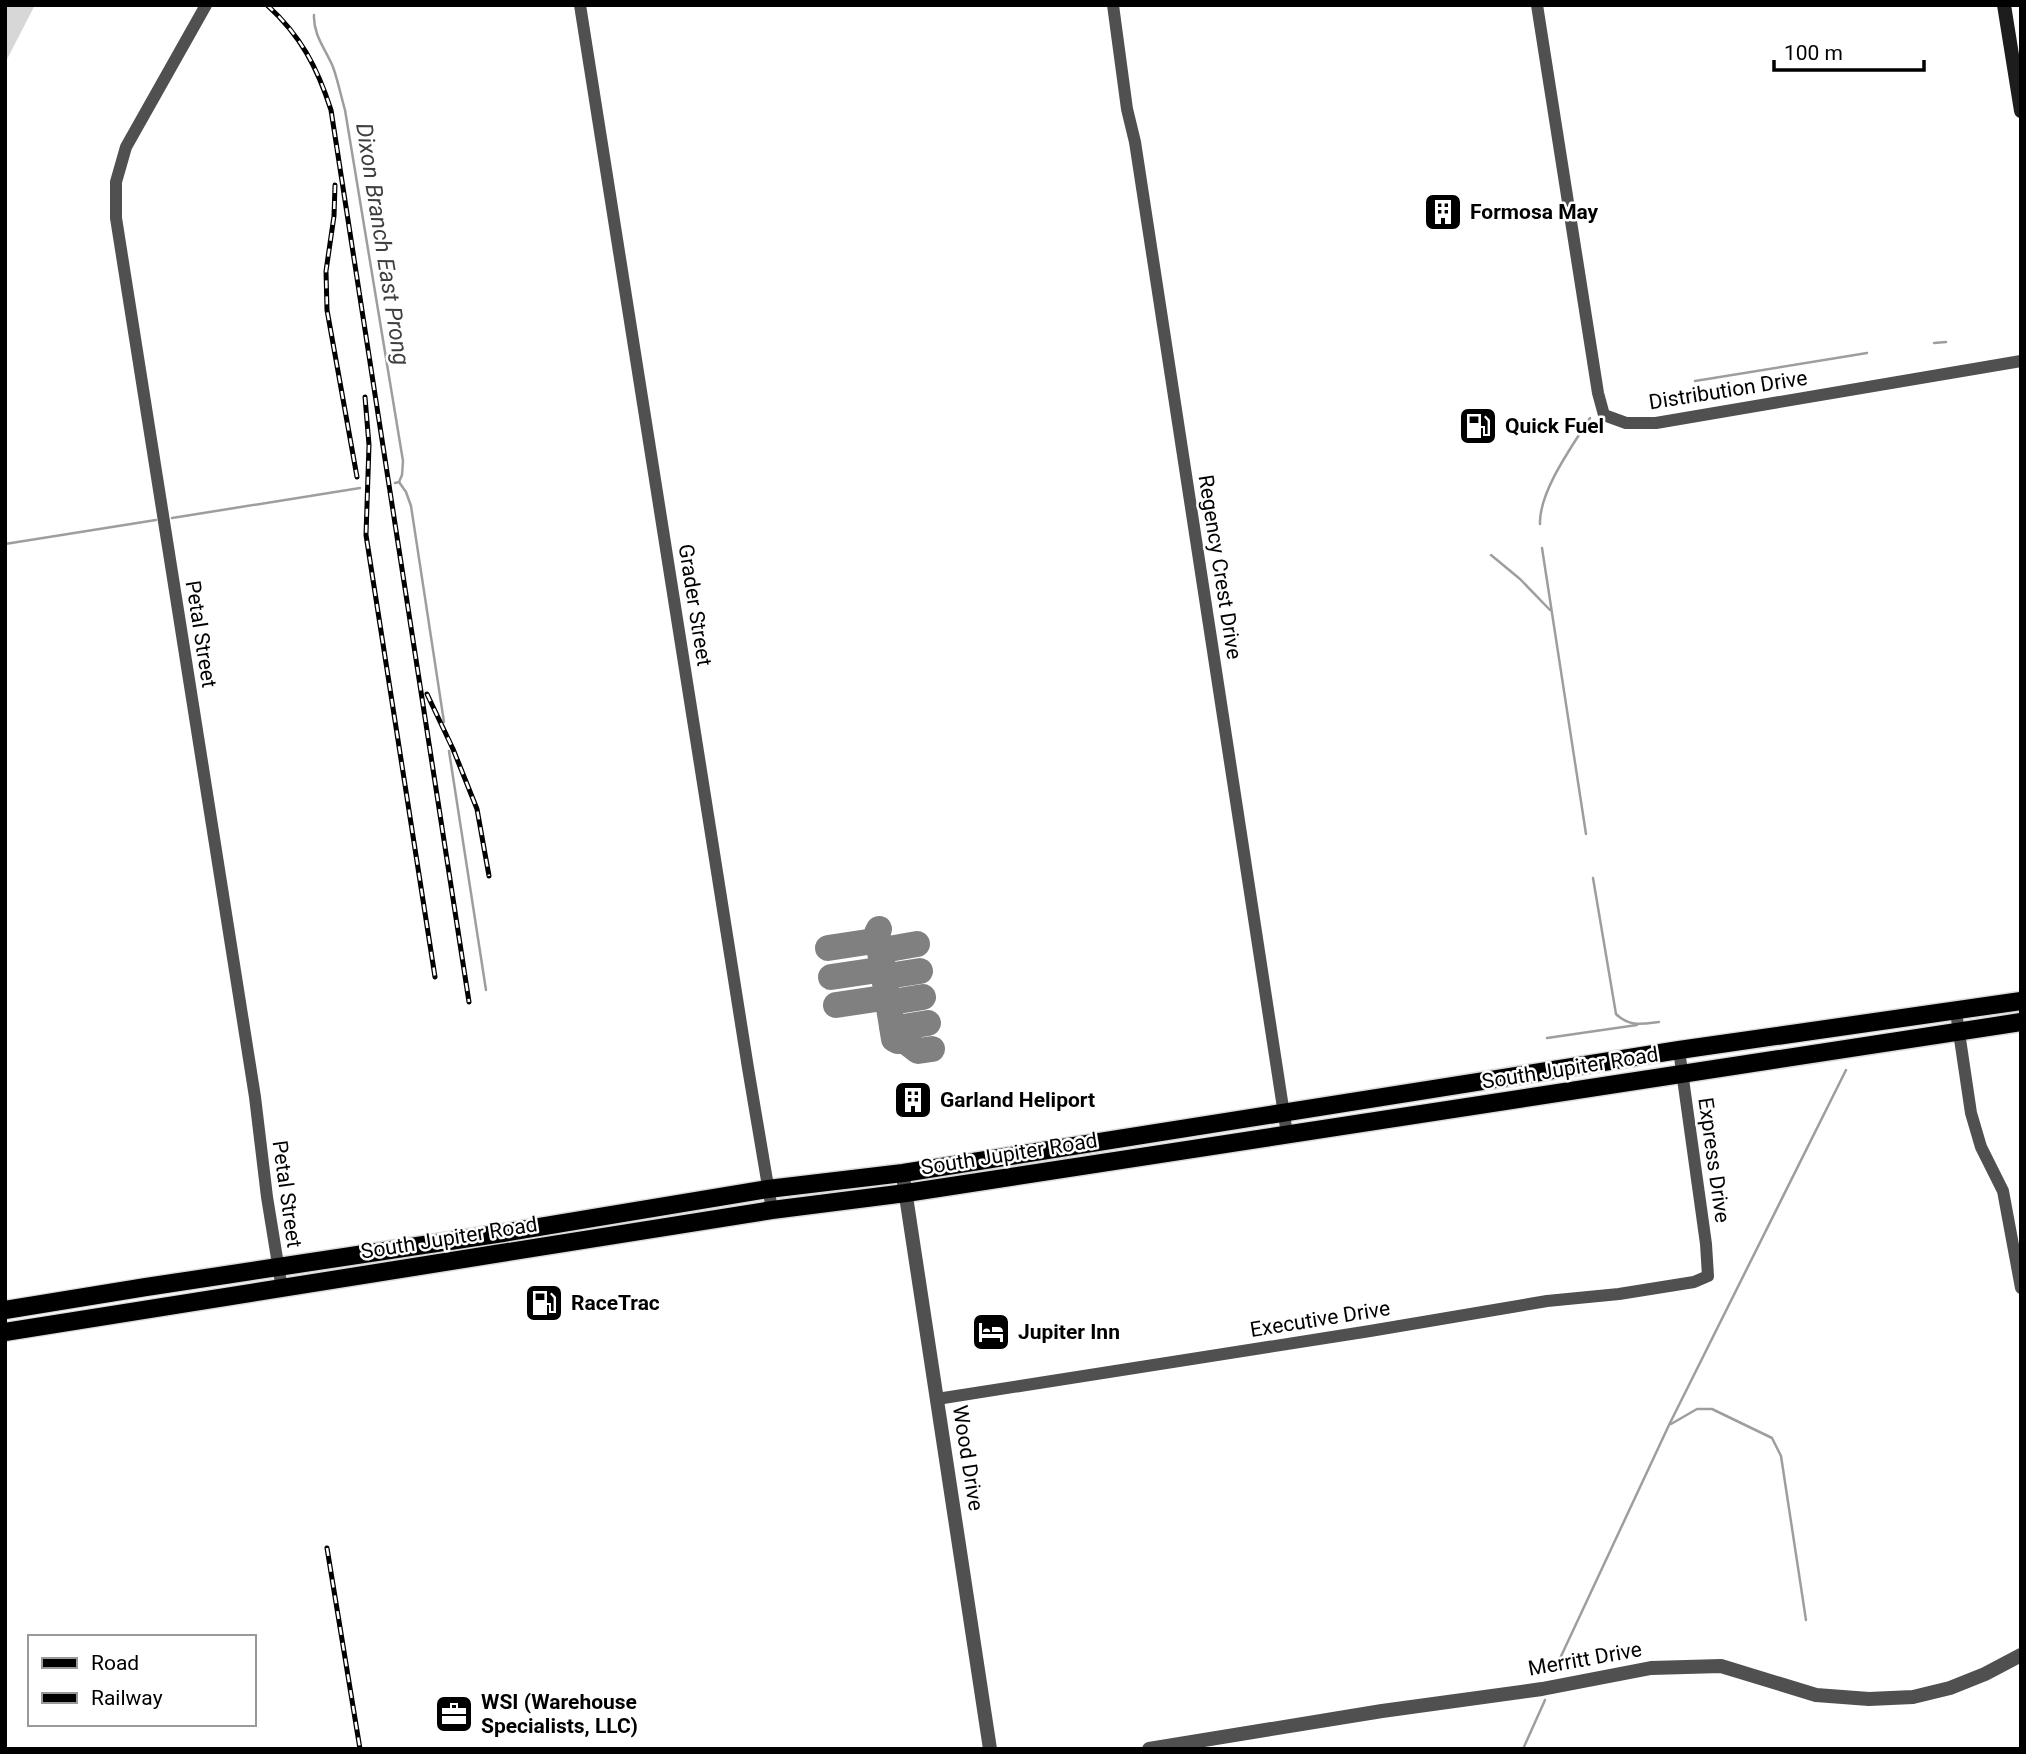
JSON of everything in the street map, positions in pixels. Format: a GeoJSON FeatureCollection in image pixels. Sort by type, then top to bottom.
{"type":"FeatureCollection","features":[{"type":"Feature","properties":{"kind":"main road"},"geometry":{"type":"LineString","coordinates":[[2004,5],[2021,111]]}},
{"type":"Feature","properties":{"kind":"main road","name":"South Jupiter Road"},"geometry":{"type":"LineString","coordinates":[[10,1309],[768,1189],[903,1173],[1679,1050],[2021,1001]]}},
{"type":"Feature","properties":{"kind":"main road","name":"South Jupiter Road"},"geometry":{"type":"LineString","coordinates":[[11,1331],[772,1210],[906,1193],[2021,1023]]}},
{"type":"Feature","properties":{"kind":"main road"},"geometry":{"type":"LineString","coordinates":[[1527,1075],[1530,1097]]}},
{"type":"Feature","properties":{"kind":"main road"},"geometry":{"type":"LineString","coordinates":[[129,1289],[134,1312]]}},
{"type":"Feature","properties":{"kind":"main road"},"geometry":{"type":"LineString","coordinates":[[10,1309],[11,1331]]}},
{"type":"Feature","properties":{"kind":"street","name":"Petal Street"},"geometry":{"type":"LineString","coordinates":[[206,5],[126,146],[116,182],[117,218],[282,1289]]}},
{"type":"Feature","properties":{"kind":"street","name":"Grader Street"},"geometry":{"type":"LineString","coordinates":[[580,5],[772,1210]]}},
{"type":"Feature","properties":{"kind":"street","name":"Regency Crest Drive"},"geometry":{"type":"LineString","coordinates":[[1113,5],[1287,1134]]}},
{"type":"Feature","properties":{"kind":"street","name":"Distribution Drive"},"geometry":{"type":"LineString","coordinates":[[1537,5],[1598,393],[1604,415],[1626,423],[1656,423],[2021,361]]}},
{"type":"Feature","properties":{"kind":"street"},"geometry":{"type":"LineString","coordinates":[[1956,1012],[1971,1113],[1981,1147],[2003,1191],[2021,1287]]}},
{"type":"Feature","properties":{"kind":"street","name":"Express Drive"},"geometry":{"type":"LineString","coordinates":[[1679,1050],[1708,1276]]}},
{"type":"Feature","properties":{"kind":"street","name":"Wood Drive"},"geometry":{"type":"LineString","coordinates":[[903,1173],[990,1749]]}},
{"type":"Feature","properties":{"kind":"street","name":"Executive Drive"},"geometry":{"type":"LineString","coordinates":[[937,1399],[1547,1301],[1682,1284],[1708,1276]]}},
{"type":"Feature","properties":{"kind":"street","name":"Merritt Drive"},"geometry":{"type":"LineString","coordinates":[[1149,1749],[1370,1713],[1542,1689],[1651,1668],[1721,1666],[1816,1695],[1869,1699],[1913,1697],[1950,1688],[2021,1655]]}},
{"type":"Feature","properties":{"kind":"shaded area"},"geometry":{"type":"Polygon","coordinates":[[[5,5],[35,5],[5,63],[5,5]]]}},
{"type":"Feature","properties":{"kind":"waterway","name":"Dixon Branch East Prong"},"geometry":{"type":"LineString","coordinates":[[314,15],[320,42],[333,67],[345,110],[403,461],[402,475],[399,482],[395,483]]}},
{"type":"Feature","properties":{"kind":"waterway"},"geometry":{"type":"LineString","coordinates":[[1934,343],[1946,342]]}},
{"type":"Feature","properties":{"kind":"waterway"},"geometry":{"type":"LineString","coordinates":[[1695,381],[1867,353]]}},
{"type":"Feature","properties":{"kind":"waterway"},"geometry":{"type":"LineString","coordinates":[[1540,524],[1541,511],[1551,483],[1590,418]]}},
{"type":"Feature","properties":{"kind":"waterway","name":"Dixon Branch East Prong"},"geometry":{"type":"LineString","coordinates":[[399,482],[411,506],[444,722]]}},
{"type":"Feature","properties":{"kind":"waterway","name":"Dixon Branch East Prong"},"geometry":{"type":"LineString","coordinates":[[172,518],[360,488]]}},
{"type":"Feature","properties":{"kind":"waterway","name":"Dixon Branch East Prong"},"geometry":{"type":"LineString","coordinates":[[5,544],[156,520]]}},
{"type":"Feature","properties":{"kind":"waterway"},"geometry":{"type":"LineString","coordinates":[[1542,548],[1586,834]]}},
{"type":"Feature","properties":{"kind":"waterway"},"geometry":{"type":"LineString","coordinates":[[1491,555],[1520,579],[1550,610]]}},
{"type":"Feature","properties":{"kind":"waterway","name":"Dixon Branch East Prong"},"geometry":{"type":"LineString","coordinates":[[449,751],[486,990]]}},
{"type":"Feature","properties":{"kind":"waterway"},"geometry":{"type":"LineString","coordinates":[[1593,878],[1616,1014],[1631,1023],[1659,1022]]}},
{"type":"Feature","properties":{"kind":"waterway"},"geometry":{"type":"LineString","coordinates":[[1547,1038],[1637,1025]]}},
{"type":"Feature","properties":{"kind":"waterway"},"geometry":{"type":"LineString","coordinates":[[1556,1667],[1669,1425],[1846,1070]]}},
{"type":"Feature","properties":{"kind":"waterway"},"geometry":{"type":"LineString","coordinates":[[1671,1424],[1697,1409],[1712,1409],[1772,1438],[1781,1456],[1806,1620]]}},
{"type":"Feature","properties":{"kind":"waterway"},"geometry":{"type":"LineString","coordinates":[[1523,1749],[1545,1700]]}},
{"type":"Feature","properties":{"kind":"taxiway"},"geometry":{"type":"LineString","coordinates":[[879,929],[877,933],[894,1039],[905,1041],[918,1051],[932,1049]]}},
{"type":"Feature","properties":{"kind":"taxiway"},"geometry":{"type":"LineString","coordinates":[[828,948],[874,941],[878,938]]}},
{"type":"Feature","properties":{"kind":"taxiway"},"geometry":{"type":"LineString","coordinates":[[879,947],[883,950],[917,944]]}},
{"type":"Feature","properties":{"kind":"taxiway"},"geometry":{"type":"LineString","coordinates":[[831,977],[878,970],[883,966]]}},
{"type":"Feature","properties":{"kind":"taxiway"},"geometry":{"type":"LineString","coordinates":[[884,973],[888,976],[920,971]]}},
{"type":"Feature","properties":{"kind":"taxiway"},"geometry":{"type":"LineString","coordinates":[[836,1005],[883,998],[887,994]]}},
{"type":"Feature","properties":{"kind":"taxiway"},"geometry":{"type":"LineString","coordinates":[[888,1000],[892,1002],[923,997]]}},
{"type":"Feature","properties":{"kind":"taxiway"},"geometry":{"type":"LineString","coordinates":[[892,1026],[897,1028],[928,1023]]}},
{"type":"Feature","properties":{"kind":"railway"},"geometry":{"type":"LineString","coordinates":[[267,5],[289,28],[306,53],[331,110],[469,1002]]}},
{"type":"Feature","properties":{"kind":"railway"},"geometry":{"type":"LineString","coordinates":[[335,185],[334,216],[326,271],[327,310],[357,477]]}},
{"type":"Feature","properties":{"kind":"railway"},"geometry":{"type":"LineString","coordinates":[[365,397],[369,445],[366,535],[435,977]]}},
{"type":"Feature","properties":{"kind":"railway"},"geometry":{"type":"LineString","coordinates":[[427,694],[477,809],[489,876]]}},
{"type":"Feature","properties":{"kind":"railway"},"geometry":{"type":"LineString","coordinates":[[327,1548],[360,1749]]}},
{"type":"Feature","properties":{"kind":"place","name":"Formosa May"},"geometry":{"type":"Point","coordinates":[1443,212]}},
{"type":"Feature","properties":{"kind":"place","name":"Quick Fuel"},"geometry":{"type":"Point","coordinates":[1478,426]}},
{"type":"Feature","properties":{"kind":"place","name":"Garland Heliport"},"geometry":{"type":"Point","coordinates":[913,1100]}},
{"type":"Feature","properties":{"kind":"place","name":"RaceTrac"},"geometry":{"type":"Point","coordinates":[544,1303]}},
{"type":"Feature","properties":{"kind":"place","name":"Jupiter Inn"},"geometry":{"type":"Point","coordinates":[991,1332]}},
{"type":"Feature","properties":{"kind":"place","name":"WSI (Warehouse Specialists, LLC)"},"geometry":{"type":"Point","coordinates":[454,1714]}}]}
